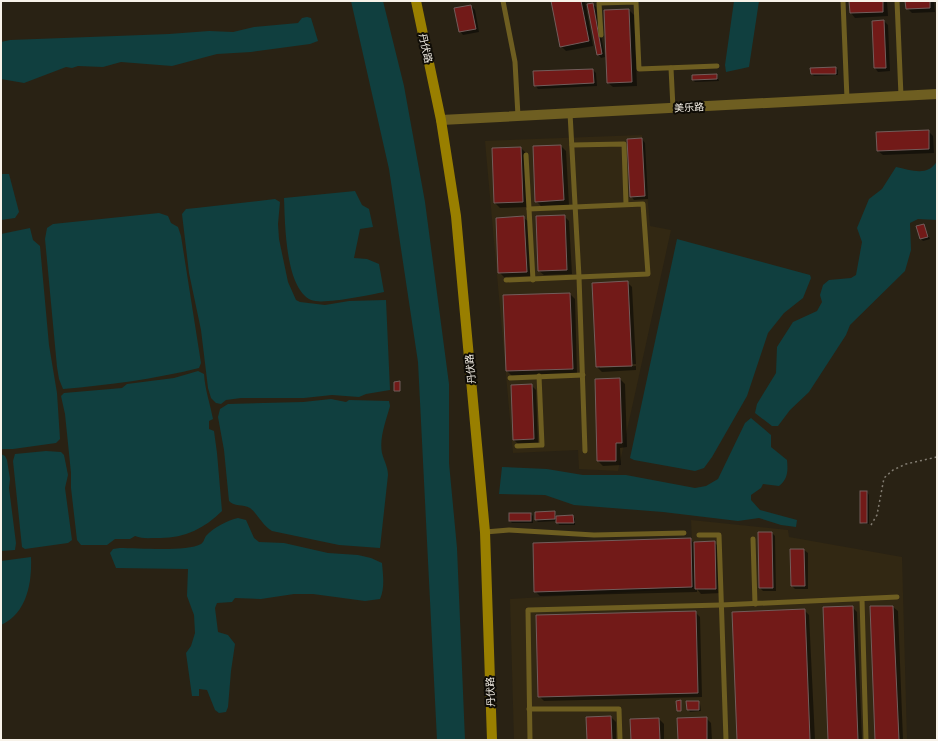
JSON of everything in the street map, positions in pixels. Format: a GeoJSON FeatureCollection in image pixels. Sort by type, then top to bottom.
{"type":"FeatureCollection","features":[{"type":"Feature","properties":{"kind":"main road","name":"丹伏路"},"geometry":{"type":"LineString","coordinates":[[416,1],[441,120],[456,216],[485,532],[492,740]]}},
{"type":"Feature","properties":{"kind":"street","name":"美乐路"},"geometry":{"type":"LineString","coordinates":[[441,120],[937,94]]}},
{"type":"Feature","properties":{"kind":"lane"},"geometry":{"type":"LineString","coordinates":[[503,1],[515,62],[518,116]]}},
{"type":"Feature","properties":{"kind":"lane"},"geometry":{"type":"LineString","coordinates":[[843,1],[847,99]]}},
{"type":"Feature","properties":{"kind":"lane"},"geometry":{"type":"LineString","coordinates":[[897,1],[902,96]]}},
{"type":"Feature","properties":{"kind":"lane"},"geometry":{"type":"LineString","coordinates":[[602,35],[599,3],[636,2],[639,69],[716,66]]}},
{"type":"Feature","properties":{"kind":"lane"},"geometry":{"type":"LineString","coordinates":[[671,68],[673,108]]}},
{"type":"Feature","properties":{"kind":"lane"},"geometry":{"type":"LineString","coordinates":[[570,113],[579,277],[585,451]]}},
{"type":"Feature","properties":{"kind":"lane"},"geometry":{"type":"LineString","coordinates":[[572,145],[624,144],[626,204]]}},
{"type":"Feature","properties":{"kind":"lane"},"geometry":{"type":"LineString","coordinates":[[526,155],[533,280]]}},
{"type":"Feature","properties":{"kind":"lane"},"geometry":{"type":"LineString","coordinates":[[506,280],[648,274],[643,204],[529,209]]}},
{"type":"Feature","properties":{"kind":"lane"},"geometry":{"type":"LineString","coordinates":[[510,378],[583,374]]}},
{"type":"Feature","properties":{"kind":"lane"},"geometry":{"type":"LineString","coordinates":[[518,446],[542,445],[539,376]]}},
{"type":"Feature","properties":{"kind":"lane"},"geometry":{"type":"LineString","coordinates":[[485,532],[509,530],[594,535],[684,533]]}},
{"type":"Feature","properties":{"kind":"lane"},"geometry":{"type":"LineString","coordinates":[[699,535],[719,535],[726,740]]}},
{"type":"Feature","properties":{"kind":"lane"},"geometry":{"type":"LineString","coordinates":[[753,539],[755,604]]}},
{"type":"Feature","properties":{"kind":"lane"},"geometry":{"type":"LineString","coordinates":[[530,740],[528,610],[755,604],[862,600],[897,597]]}},
{"type":"Feature","properties":{"kind":"lane"},"geometry":{"type":"LineString","coordinates":[[862,600],[866,740]]}},
{"type":"Feature","properties":{"kind":"lane"},"geometry":{"type":"LineString","coordinates":[[529,709],[619,708],[620,740]]}},
{"type":"Feature","properties":{"kind":"path"},"geometry":{"type":"LineString","coordinates":[[871,525],[877,516],[884,478],[893,470],[906,464],[937,457]]}},
{"type":"Feature","properties":{"kind":"shaded area"},"geometry":{"type":"Polygon","coordinates":[[[642,135],[650,226],[671,230],[618,471],[579,469],[578,450],[513,453],[485,141],[642,135]]]}},
{"type":"Feature","properties":{"kind":"shaded area"},"geometry":{"type":"Polygon","coordinates":[[[691,520],[788,530],[789,537],[902,557],[907,740],[514,740],[510,599],[694,588],[691,520]]]}},
{"type":"Feature","properties":{"kind":"water"},"geometry":{"type":"Polygon","coordinates":[[[351,1],[383,1],[404,86],[425,202],[449,384],[449,463],[457,548],[465,740],[437,740],[418,362],[389,169],[351,1]]]}},
{"type":"Feature","properties":{"kind":"water"},"geometry":{"type":"Polygon","coordinates":[[[734,1],[759,1],[749,67],[726,72],[725,65],[734,1]]]}},
{"type":"Feature","properties":{"kind":"water"},"geometry":{"type":"Polygon","coordinates":[[[302,18],[311,18],[318,41],[310,44],[251,52],[217,54],[172,66],[121,62],[103,67],[66,67],[24,83],[1,79],[1,42],[10,40],[209,31],[233,32],[254,27],[298,23],[302,18]]]}},
{"type":"Feature","properties":{"kind":"water"},"geometry":{"type":"Polygon","coordinates":[[[937,161],[937,220],[918,219],[910,223],[911,250],[905,271],[850,325],[846,335],[809,392],[790,410],[778,426],[772,426],[755,413],[757,404],[776,373],[777,347],[793,322],[817,311],[822,302],[820,295],[823,285],[829,280],[851,278],[856,275],[862,242],[857,228],[869,199],[882,189],[896,167],[913,171],[924,171],[933,166],[937,161]]]}},
{"type":"Feature","properties":{"kind":"water"},"geometry":{"type":"Polygon","coordinates":[[[1,174],[9,174],[19,212],[15,218],[1,220],[1,174]]]}},
{"type":"Feature","properties":{"kind":"water"},"geometry":{"type":"Polygon","coordinates":[[[355,191],[362,205],[369,209],[373,227],[360,229],[354,258],[367,259],[379,264],[384,292],[335,300],[311,300],[302,293],[296,283],[291,269],[286,238],[284,198],[355,191]]]}},
{"type":"Feature","properties":{"kind":"water"},"geometry":{"type":"Polygon","coordinates":[[[275,199],[280,202],[278,224],[279,239],[288,282],[296,300],[300,302],[325,305],[349,301],[386,300],[390,390],[366,394],[359,397],[332,395],[304,398],[241,398],[226,400],[221,404],[216,403],[211,398],[208,388],[201,330],[189,273],[182,214],[186,209],[275,199]]]}},
{"type":"Feature","properties":{"kind":"water"},"geometry":{"type":"Polygon","coordinates":[[[159,213],[168,216],[171,223],[178,227],[181,236],[201,363],[199,368],[132,381],[63,389],[59,379],[57,367],[45,239],[47,228],[53,224],[159,213]]]}},
{"type":"Feature","properties":{"kind":"water"},"geometry":{"type":"Polygon","coordinates":[[[30,228],[33,240],[40,246],[49,345],[57,393],[60,439],[56,443],[13,449],[1,449],[1,234],[30,228]]]}},
{"type":"Feature","properties":{"kind":"water"},"geometry":{"type":"Polygon","coordinates":[[[677,239],[810,275],[811,278],[803,298],[784,313],[768,333],[747,396],[712,457],[704,468],[695,471],[630,458],[677,239]]]}},
{"type":"Feature","properties":{"kind":"water"},"geometry":{"type":"Polygon","coordinates":[[[198,371],[204,374],[206,391],[213,419],[209,421],[209,429],[214,431],[222,511],[200,528],[176,537],[140,538],[135,536],[130,539],[115,539],[107,545],[81,545],[77,540],[65,414],[61,396],[64,393],[122,388],[127,384],[174,378],[198,371]]]}},
{"type":"Feature","properties":{"kind":"water"},"geometry":{"type":"Polygon","coordinates":[[[331,399],[346,402],[349,400],[389,401],[390,406],[381,441],[382,453],[388,475],[380,548],[339,545],[272,531],[265,526],[250,508],[233,504],[229,501],[224,450],[218,417],[220,409],[228,404],[303,402],[331,399]]]}},
{"type":"Feature","properties":{"kind":"water"},"geometry":{"type":"Polygon","coordinates":[[[751,418],[771,435],[771,447],[787,460],[787,474],[784,481],[779,486],[763,484],[761,488],[751,495],[751,500],[760,510],[797,520],[796,527],[781,525],[759,518],[738,521],[663,512],[574,505],[545,495],[499,494],[502,467],[547,469],[583,475],[626,475],[695,488],[706,486],[718,479],[745,423],[751,418]]]}},
{"type":"Feature","properties":{"kind":"water"},"geometry":{"type":"Polygon","coordinates":[[[46,451],[61,452],[64,455],[68,475],[65,488],[72,540],[68,543],[25,549],[22,547],[13,461],[15,454],[46,451]]]}},
{"type":"Feature","properties":{"kind":"water"},"geometry":{"type":"Polygon","coordinates":[[[1,454],[5,456],[7,460],[10,479],[9,488],[16,543],[15,550],[1,551],[1,454]]]}},
{"type":"Feature","properties":{"kind":"water"},"geometry":{"type":"Polygon","coordinates":[[[238,518],[246,520],[254,538],[259,542],[284,543],[328,553],[358,555],[371,558],[382,563],[383,586],[380,599],[365,601],[313,594],[294,594],[261,599],[235,598],[232,602],[217,603],[215,608],[218,632],[228,635],[235,644],[228,707],[226,712],[219,713],[215,710],[207,690],[199,689],[199,696],[192,696],[186,653],[191,646],[195,633],[194,615],[187,596],[188,569],[116,568],[110,553],[113,549],[120,548],[174,549],[194,546],[201,544],[206,536],[217,527],[238,518]]]}},
{"type":"Feature","properties":{"kind":"water"},"geometry":{"type":"Polygon","coordinates":[[[31,557],[29,587],[26,596],[17,613],[10,620],[1,625],[1,561],[31,557]]]}},
{"type":"Feature","properties":{"kind":"building"},"geometry":{"type":"Polygon","coordinates":[[[551,1],[581,1],[589,41],[560,47],[551,1]]]}},
{"type":"Feature","properties":{"kind":"building"},"geometry":{"type":"Polygon","coordinates":[[[849,1],[883,1],[883,12],[850,13],[849,1]]]}},
{"type":"Feature","properties":{"kind":"building"},"geometry":{"type":"Polygon","coordinates":[[[905,1],[930,1],[930,8],[906,9],[905,1]]]}},
{"type":"Feature","properties":{"kind":"building"},"geometry":{"type":"Polygon","coordinates":[[[593,3],[602,54],[597,55],[587,4],[593,3]]]}},
{"type":"Feature","properties":{"kind":"building"},"geometry":{"type":"Polygon","coordinates":[[[471,5],[476,29],[459,32],[454,8],[471,5]]]}},
{"type":"Feature","properties":{"kind":"building"},"geometry":{"type":"Polygon","coordinates":[[[629,9],[632,82],[607,83],[604,10],[629,9]]]}},
{"type":"Feature","properties":{"kind":"building"},"geometry":{"type":"Polygon","coordinates":[[[884,20],[886,68],[874,68],[872,21],[884,20]]]}},
{"type":"Feature","properties":{"kind":"building"},"geometry":{"type":"Polygon","coordinates":[[[836,67],[836,74],[811,74],[810,68],[836,67]]]}},
{"type":"Feature","properties":{"kind":"building"},"geometry":{"type":"Polygon","coordinates":[[[593,69],[594,83],[534,86],[533,71],[593,69]]]}},
{"type":"Feature","properties":{"kind":"building"},"geometry":{"type":"Polygon","coordinates":[[[717,74],[717,79],[692,80],[692,75],[717,74]]]}},
{"type":"Feature","properties":{"kind":"building"},"geometry":{"type":"Polygon","coordinates":[[[929,130],[929,149],[877,151],[876,132],[929,130]]]}},
{"type":"Feature","properties":{"kind":"building"},"geometry":{"type":"Polygon","coordinates":[[[642,138],[645,196],[630,197],[627,139],[642,138]]]}},
{"type":"Feature","properties":{"kind":"building"},"geometry":{"type":"Polygon","coordinates":[[[561,145],[564,200],[535,202],[533,146],[561,145]]]}},
{"type":"Feature","properties":{"kind":"building"},"geometry":{"type":"Polygon","coordinates":[[[521,147],[523,202],[494,203],[492,148],[521,147]]]}},
{"type":"Feature","properties":{"kind":"building"},"geometry":{"type":"Polygon","coordinates":[[[565,215],[567,270],[538,271],[536,216],[565,215]]]}},
{"type":"Feature","properties":{"kind":"building"},"geometry":{"type":"Polygon","coordinates":[[[524,216],[527,272],[498,273],[496,218],[524,216]]]}},
{"type":"Feature","properties":{"kind":"building"},"geometry":{"type":"Polygon","coordinates":[[[924,224],[928,237],[920,239],[916,226],[924,224]]]}},
{"type":"Feature","properties":{"kind":"building"},"geometry":{"type":"Polygon","coordinates":[[[628,281],[632,366],[596,367],[592,283],[628,281]]]}},
{"type":"Feature","properties":{"kind":"building"},"geometry":{"type":"Polygon","coordinates":[[[570,293],[573,369],[506,371],[503,295],[570,293]]]}},
{"type":"Feature","properties":{"kind":"building"},"geometry":{"type":"Polygon","coordinates":[[[620,378],[622,443],[616,443],[616,461],[597,461],[595,379],[620,378]]]}},
{"type":"Feature","properties":{"kind":"building"},"geometry":{"type":"Polygon","coordinates":[[[400,381],[400,391],[394,391],[394,382],[400,381]]]}},
{"type":"Feature","properties":{"kind":"building"},"geometry":{"type":"Polygon","coordinates":[[[532,384],[534,439],[513,440],[511,385],[532,384]]]}},
{"type":"Feature","properties":{"kind":"building"},"geometry":{"type":"Polygon","coordinates":[[[860,491],[867,491],[867,523],[860,523],[860,491]]]}},
{"type":"Feature","properties":{"kind":"building"},"geometry":{"type":"Polygon","coordinates":[[[555,511],[555,519],[535,520],[535,512],[555,511]]]}},
{"type":"Feature","properties":{"kind":"building"},"geometry":{"type":"Polygon","coordinates":[[[509,513],[531,513],[531,521],[509,521],[509,513]]]}},
{"type":"Feature","properties":{"kind":"building"},"geometry":{"type":"Polygon","coordinates":[[[573,515],[574,523],[556,523],[556,516],[573,515]]]}},
{"type":"Feature","properties":{"kind":"building"},"geometry":{"type":"Polygon","coordinates":[[[758,532],[772,532],[773,588],[759,588],[758,532]]]}},
{"type":"Feature","properties":{"kind":"building"},"geometry":{"type":"Polygon","coordinates":[[[691,538],[692,587],[534,592],[533,543],[691,538]]]}},
{"type":"Feature","properties":{"kind":"building"},"geometry":{"type":"Polygon","coordinates":[[[715,541],[716,589],[695,589],[694,542],[715,541]]]}},
{"type":"Feature","properties":{"kind":"building"},"geometry":{"type":"Polygon","coordinates":[[[790,549],[804,549],[805,586],[791,586],[790,549]]]}},
{"type":"Feature","properties":{"kind":"building"},"geometry":{"type":"Polygon","coordinates":[[[853,606],[858,740],[828,740],[823,607],[853,606]]]}},
{"type":"Feature","properties":{"kind":"building"},"geometry":{"type":"Polygon","coordinates":[[[870,606],[893,606],[899,740],[875,740],[870,606]]]}},
{"type":"Feature","properties":{"kind":"building"},"geometry":{"type":"Polygon","coordinates":[[[805,609],[810,740],[737,740],[732,612],[805,609]]]}},
{"type":"Feature","properties":{"kind":"building"},"geometry":{"type":"Polygon","coordinates":[[[696,611],[698,693],[538,697],[536,615],[696,611]]]}},
{"type":"Feature","properties":{"kind":"building"},"geometry":{"type":"Polygon","coordinates":[[[681,700],[681,711],[677,711],[676,701],[681,700]]]}},
{"type":"Feature","properties":{"kind":"building"},"geometry":{"type":"Polygon","coordinates":[[[686,701],[699,701],[699,710],[687,710],[686,701]]]}},
{"type":"Feature","properties":{"kind":"building"},"geometry":{"type":"Polygon","coordinates":[[[611,716],[612,740],[587,740],[586,717],[611,716]]]}},
{"type":"Feature","properties":{"kind":"building"},"geometry":{"type":"Polygon","coordinates":[[[707,717],[707,740],[678,740],[677,718],[707,717]]]}},
{"type":"Feature","properties":{"kind":"building"},"geometry":{"type":"Polygon","coordinates":[[[659,718],[660,740],[631,740],[630,719],[659,718]]]}}]}
